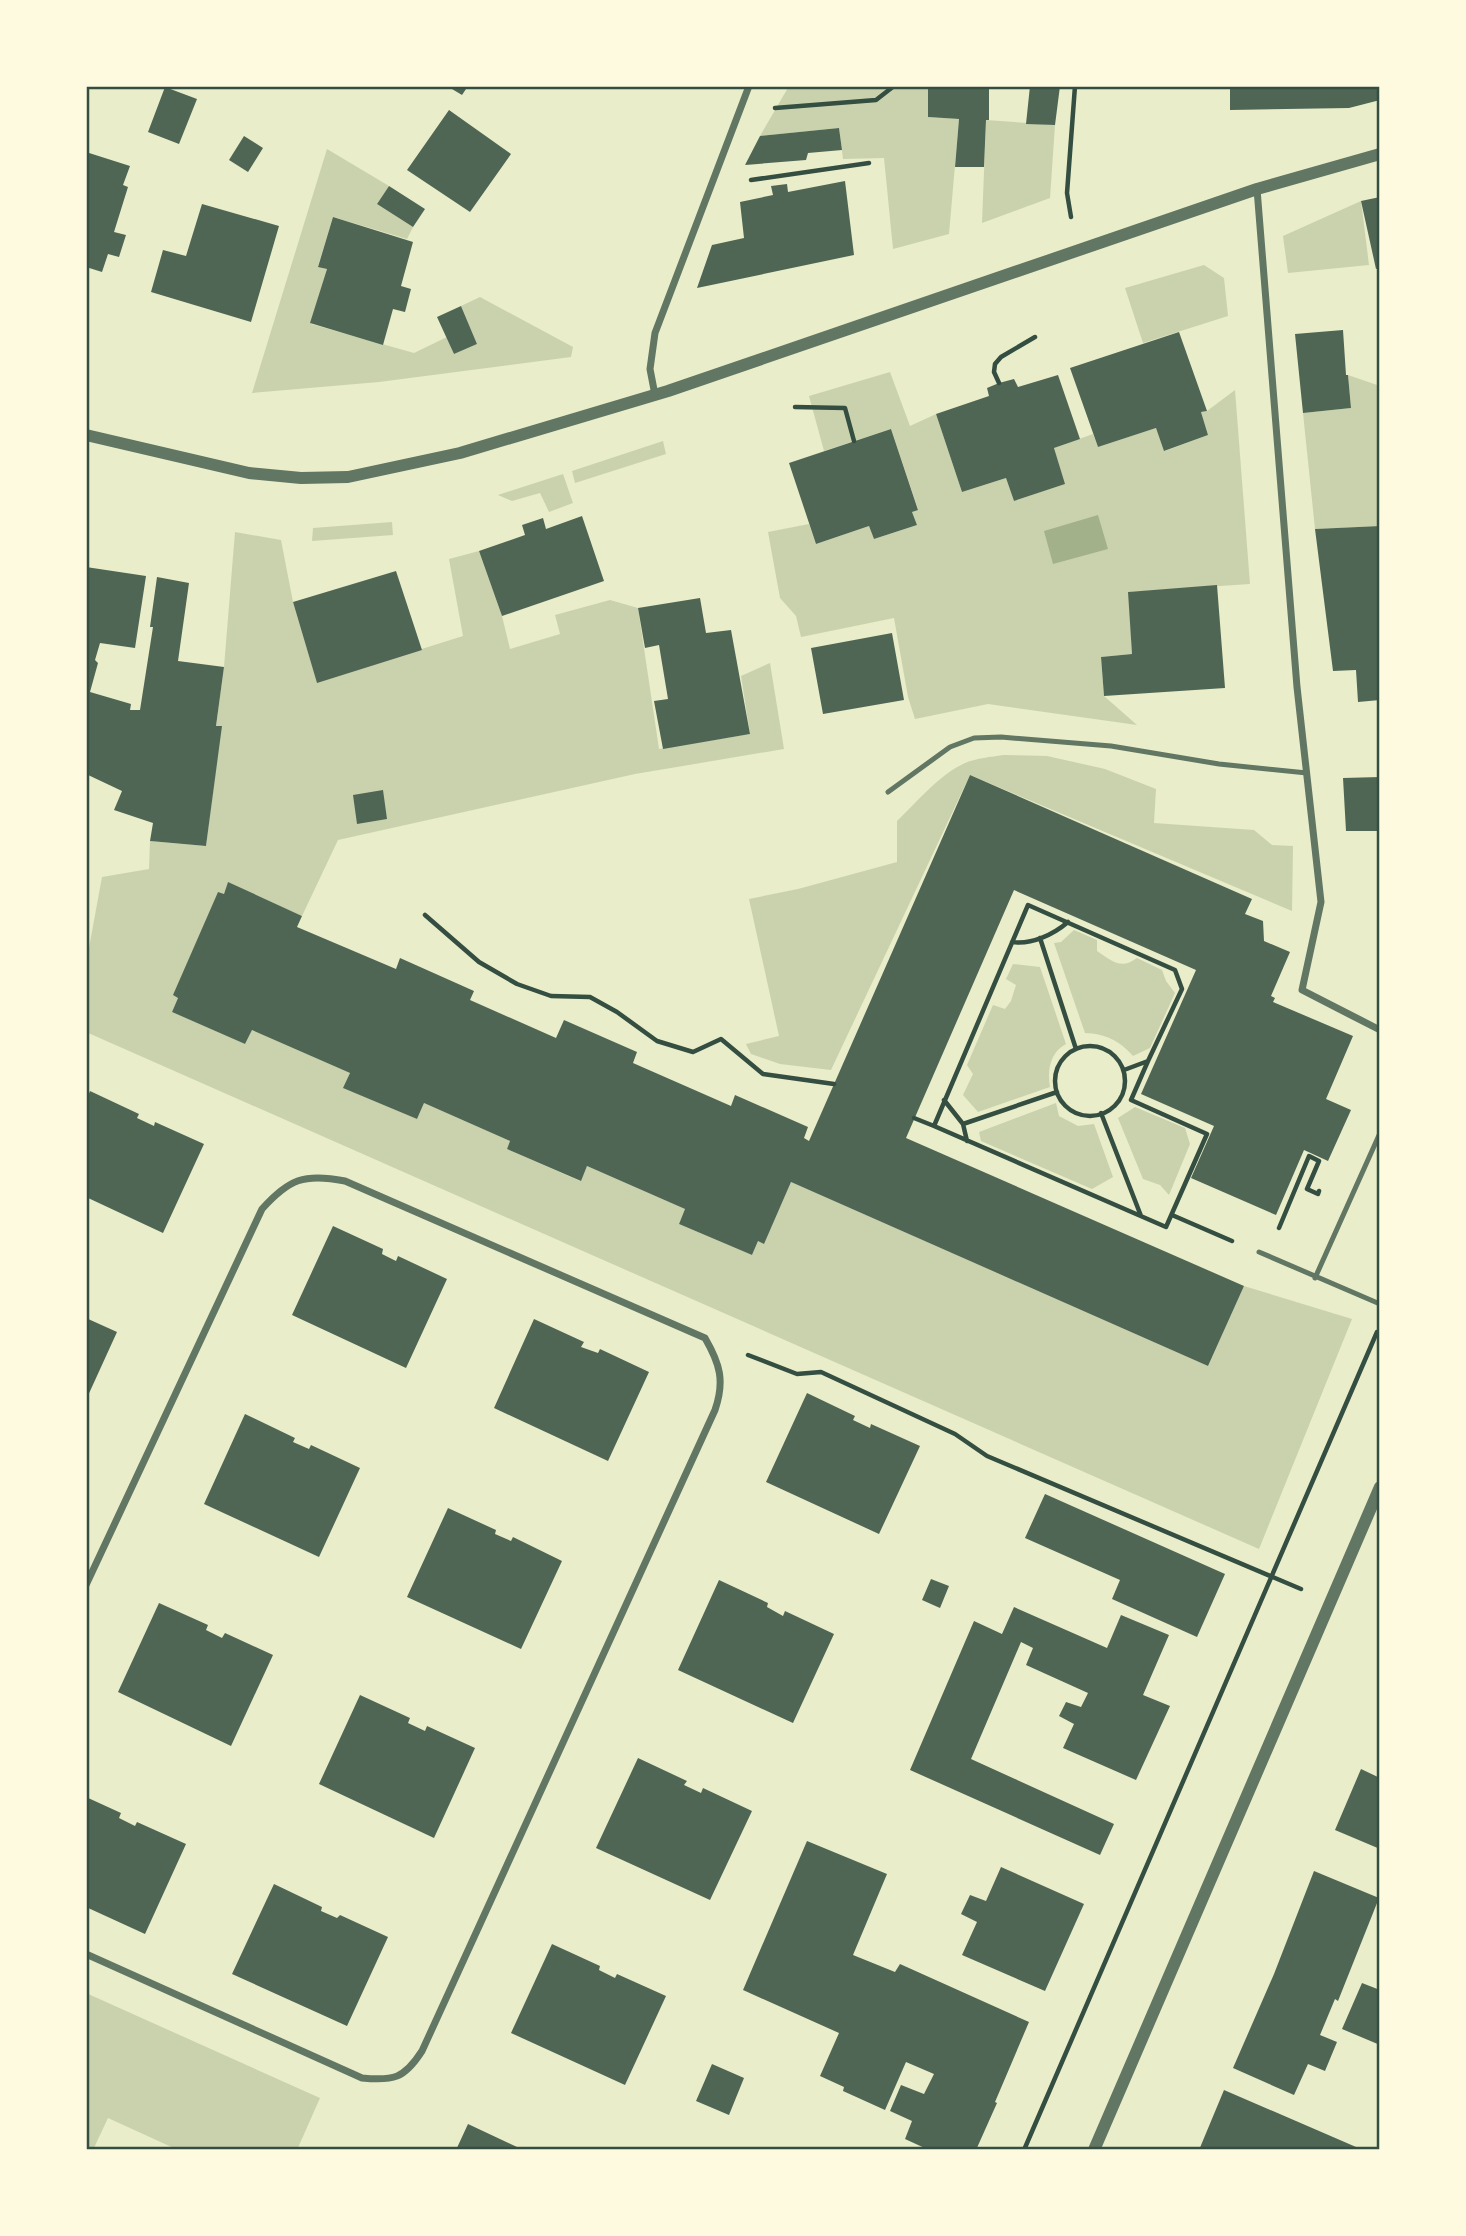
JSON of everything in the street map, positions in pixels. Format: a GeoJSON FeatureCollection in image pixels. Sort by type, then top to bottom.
{"type":"FeatureCollection","features":[{"type":"Feature","properties":{"kind":"street"},"geometry":{"type":"LineString","coordinates":[[656,395],[650,369],[655,333],[749,86]]}},
{"type":"Feature","properties":{"kind":"street"},"geometry":{"type":"LineString","coordinates":[[86,435],[248,473],[301,478],[348,477],[460,453],[656,395],[1257,189],[1380,154]]}},
{"type":"Feature","properties":{"kind":"street"},"geometry":{"type":"LineString","coordinates":[[1257,189],[1298,709],[1308,773],[1321,902],[1302,990],[1380,1030]]}},
{"type":"Feature","properties":{"kind":"street"},"geometry":{"type":"LineString","coordinates":[[86,1586],[262,1209],[278,1191],[297,1179],[321,1176],[345,1181],[705,1338],[715,1356],[722,1390],[715,1410],[422,2052],[411,2068],[389,2081],[362,2078],[86,1954]]}},
{"type":"Feature","properties":{"kind":"street"},"geometry":{"type":"LineString","coordinates":[[1094,2150],[1380,1487]]}},
{"type":"Feature","properties":{"kind":"lane"},"geometry":{"type":"LineString","coordinates":[[888,792],[950,747],[974,738],[987,737],[1111,746],[1219,764],[1308,773]]}},
{"type":"Feature","properties":{"kind":"lane"},"geometry":{"type":"LineString","coordinates":[[1315,1278],[1380,1133]]}},
{"type":"Feature","properties":{"kind":"lane"},"geometry":{"type":"LineString","coordinates":[[1259,1252],[1380,1304]]}},
{"type":"Feature","properties":{"kind":"path"},"geometry":{"type":"LineString","coordinates":[[777,108],[876,100],[894,86]]}},
{"type":"Feature","properties":{"kind":"path"},"geometry":{"type":"LineString","coordinates":[[1075,86],[1067,193],[1077,252]]}},
{"type":"Feature","properties":{"kind":"path"},"geometry":{"type":"LineString","coordinates":[[751,180],[869,163]]}},
{"type":"Feature","properties":{"kind":"path"},"geometry":{"type":"LineString","coordinates":[[999,383],[994,372],[995,364],[1001,357],[1035,337]]}},
{"type":"Feature","properties":{"kind":"path"},"geometry":{"type":"LineString","coordinates":[[794,407],[845,408],[854,441]]}},
{"type":"Feature","properties":{"kind":"path"},"geometry":{"type":"LineString","coordinates":[[934,1126],[1028,905],[1175,970],[1182,989],[1131,1100]]}},
{"type":"Feature","properties":{"kind":"path"},"geometry":{"type":"LineString","coordinates":[[425,915],[480,962],[517,985],[551,996],[590,997],[617,1012],[657,1041],[693,1052],[721,1039],[763,1074],[834,1084]]}},
{"type":"Feature","properties":{"kind":"path"},"geometry":{"type":"LineString","coordinates":[[1012,942],[1020,943],[1040,938],[1058,931],[1068,922]]}},
{"type":"Feature","properties":{"kind":"path"},"geometry":{"type":"LineString","coordinates":[[1040,938],[1076,1049]]}},
{"type":"Feature","properties":{"kind":"path"},"geometry":{"type":"LineString","coordinates":[[1087,1045],[1102,1047],[1115,1056],[1124,1070],[1125,1085],[1120,1100],[1109,1111],[1094,1116],[1078,1114],[1065,1105],[1057,1092],[1055,1077],[1060,1062],[1076,1049],[1087,1045]]}},
{"type":"Feature","properties":{"kind":"path"},"geometry":{"type":"LineString","coordinates":[[1124,1070],[1148,1061]]}},
{"type":"Feature","properties":{"kind":"path"},"geometry":{"type":"LineString","coordinates":[[963,1124],[1057,1092]]}},
{"type":"Feature","properties":{"kind":"path"},"geometry":{"type":"LineString","coordinates":[[944,1100],[963,1124],[967,1142]]}},
{"type":"Feature","properties":{"kind":"path"},"geometry":{"type":"LineString","coordinates":[[914,1118],[1167,1227],[1208,1134],[1131,1100],[1120,1100]]}},
{"type":"Feature","properties":{"kind":"path"},"geometry":{"type":"LineString","coordinates":[[1101,1113],[1142,1216]]}},
{"type":"Feature","properties":{"kind":"path"},"geometry":{"type":"LineString","coordinates":[[1267,1255],[1309,1156],[1319,1161],[1307,1189],[1318,1194],[1323,1182]]}},
{"type":"Feature","properties":{"kind":"path"},"geometry":{"type":"LineString","coordinates":[[1172,1215],[1259,1252]]}},
{"type":"Feature","properties":{"kind":"path"},"geometry":{"type":"LineString","coordinates":[[1024,2150],[1380,1325]]}},
{"type":"Feature","properties":{"kind":"path"},"geometry":{"type":"LineString","coordinates":[[705,1338],[797,1374],[821,1372],[955,1434],[987,1457],[1331,1602]]}},
{"type":"Feature","properties":{"kind":"shaded area"},"geometry":{"type":"Polygon","coordinates":[[[789,86],[928,86],[928,117],[959,119],[949,234],[893,249],[884,158],[843,159],[839,128],[760,136],[789,86]]]}},
{"type":"Feature","properties":{"kind":"shaded area"},"geometry":{"type":"Polygon","coordinates":[[[986,120],[1055,125],[1050,198],[982,223],[986,120]]]}},
{"type":"Feature","properties":{"kind":"shaded area"},"geometry":{"type":"Polygon","coordinates":[[[327,149],[389,186],[377,204],[413,227],[407,239],[333,217],[318,266],[327,269],[311,324],[414,353],[447,337],[454,354],[477,344],[461,306],[480,297],[573,347],[571,357],[379,382],[252,393],[327,149]]]}},
{"type":"Feature","properties":{"kind":"shaded area"},"geometry":{"type":"Polygon","coordinates":[[[1361,201],[1369,265],[1288,273],[1283,236],[1361,201]]]}},
{"type":"Feature","properties":{"kind":"shaded area"},"geometry":{"type":"Polygon","coordinates":[[[1204,265],[1224,278],[1228,316],[1143,343],[1125,288],[1204,265]]]}},
{"type":"Feature","properties":{"kind":"shaded area"},"geometry":{"type":"Polygon","coordinates":[[[890,372],[910,426],[936,414],[962,492],[1006,478],[1014,501],[1064,484],[1054,448],[1093,434],[1098,447],[1156,428],[1165,451],[1208,435],[1201,412],[1207,411],[1235,390],[1250,584],[1129,592],[1132,654],[1101,657],[1104,696],[1137,725],[988,704],[915,719],[908,697],[894,618],[801,637],[796,616],[780,598],[768,532],[809,524],[816,544],[869,526],[874,539],[917,525],[912,512],[918,509],[891,429],[824,451],[809,396],[890,372]]]}},
{"type":"Feature","properties":{"kind":"shaded area"},"geometry":{"type":"Polygon","coordinates":[[[1348,375],[1380,386],[1380,526],[1315,529],[1303,413],[1351,408],[1348,375]]]}},
{"type":"Feature","properties":{"kind":"shaded area"},"geometry":{"type":"Polygon","coordinates":[[[663,441],[666,454],[575,483],[572,471],[663,441]]]}},
{"type":"Feature","properties":{"kind":"shaded area"},"geometry":{"type":"Polygon","coordinates":[[[563,474],[573,503],[549,512],[540,493],[512,501],[498,495],[563,474]]]}},
{"type":"Feature","properties":{"kind":"shaded area"},"geometry":{"type":"Polygon","coordinates":[[[1098,515],[1108,549],[1053,564],[1044,531],[1098,515]]]}},
{"type":"Feature","properties":{"kind":"shaded area"},"geometry":{"type":"Polygon","coordinates":[[[392,522],[393,535],[312,541],[313,528],[392,522]]]}},
{"type":"Feature","properties":{"kind":"shaded area"},"geometry":{"type":"Polygon","coordinates":[[[235,532],[281,540],[293,602],[317,682],[463,636],[449,559],[479,551],[502,616],[510,649],[560,634],[555,615],[610,600],[638,608],[659,749],[750,734],[741,676],[770,663],[784,749],[635,774],[338,840],[302,916],[228,883],[224,894],[218,893],[174,994],[178,998],[172,1012],[245,1044],[252,1030],[350,1073],[344,1088],[417,1119],[424,1103],[510,1141],[507,1149],[580,1181],[587,1166],[685,1209],[679,1224],[752,1255],[758,1241],[764,1243],[791,1182],[1208,1366],[1244,1286],[1352,1319],[1259,1549],[86,1032],[86,964],[102,877],[149,869],[150,841],[206,846],[221,727],[216,726],[224,667],[235,532]]]}},
{"type":"Feature","properties":{"kind":"shaded area"},"geometry":{"type":"Polygon","coordinates":[[[1003,755],[1047,756],[1105,769],[1156,789],[1154,823],[1254,830],[1272,845],[1293,846],[1292,911],[970,775],[831,1070],[780,1064],[751,1054],[746,1044],[779,1036],[749,899],[798,889],[897,862],[897,821],[955,768],[974,760],[1003,755]]]}},
{"type":"Feature","properties":{"kind":"shaded area"},"geometry":{"type":"Polygon","coordinates":[[[1074,930],[1097,940],[1097,951],[1112,961],[1121,964],[1137,958],[1162,970],[1175,993],[1150,1048],[1133,1056],[1111,1039],[1085,1033],[1054,943],[1061,942],[1074,930]]]}},
{"type":"Feature","properties":{"kind":"shaded area"},"geometry":{"type":"Polygon","coordinates":[[[1013,964],[1040,967],[1066,1044],[1056,1052],[1051,1062],[1050,1087],[978,1112],[963,1095],[973,1074],[967,1065],[993,1005],[1005,1009],[1011,1001],[1016,985],[1006,979],[1013,964]]]}},
{"type":"Feature","properties":{"kind":"shaded area"},"geometry":{"type":"Polygon","coordinates":[[[1056,1103],[1059,1116],[1078,1126],[1094,1124],[1113,1177],[1092,1189],[981,1141],[979,1132],[1056,1103]]]}},
{"type":"Feature","properties":{"kind":"shaded area"},"geometry":{"type":"Polygon","coordinates":[[[1135,1107],[1185,1128],[1190,1144],[1169,1195],[1160,1185],[1143,1179],[1118,1118],[1135,1107]]]}},
{"type":"Feature","properties":{"kind":"shaded area"},"geometry":{"type":"Polygon","coordinates":[[[86,1993],[320,2098],[297,2150],[178,2150],[108,2118],[93,2150],[86,2150],[86,1993]]]}},
{"type":"Feature","properties":{"kind":"building"},"geometry":{"type":"Polygon","coordinates":[[[447,86],[468,86],[462,95],[447,86]]]}},
{"type":"Feature","properties":{"kind":"building"},"geometry":{"type":"Polygon","coordinates":[[[928,86],[989,86],[984,167],[955,167],[959,119],[928,117],[928,86]]]}},
{"type":"Feature","properties":{"kind":"building"},"geometry":{"type":"Polygon","coordinates":[[[1030,86],[1060,86],[1055,125],[1026,124],[1030,86]]]}},
{"type":"Feature","properties":{"kind":"building"},"geometry":{"type":"Polygon","coordinates":[[[1230,86],[1380,86],[1380,100],[1349,108],[1230,110],[1230,86]]]}},
{"type":"Feature","properties":{"kind":"building"},"geometry":{"type":"Polygon","coordinates":[[[165,87],[197,99],[179,144],[148,132],[165,87]]]}},
{"type":"Feature","properties":{"kind":"building"},"geometry":{"type":"Polygon","coordinates":[[[449,110],[511,154],[470,212],[407,170],[449,110]]]}},
{"type":"Feature","properties":{"kind":"building"},"geometry":{"type":"Polygon","coordinates":[[[839,128],[842,150],[808,153],[806,160],[745,165],[760,136],[839,128]]]}},
{"type":"Feature","properties":{"kind":"building"},"geometry":{"type":"Polygon","coordinates":[[[244,136],[263,148],[248,172],[229,160],[244,136]]]}},
{"type":"Feature","properties":{"kind":"building"},"geometry":{"type":"Polygon","coordinates":[[[86,152],[130,166],[123,185],[128,187],[114,232],[126,235],[119,257],[108,254],[102,272],[86,267],[86,152]]]}},
{"type":"Feature","properties":{"kind":"building"},"geometry":{"type":"Polygon","coordinates":[[[845,181],[854,255],[697,288],[712,245],[744,238],[740,202],[773,195],[771,186],[787,184],[788,192],[845,181]]]}},
{"type":"Feature","properties":{"kind":"building"},"geometry":{"type":"Polygon","coordinates":[[[389,186],[425,209],[413,227],[377,204],[389,186]]]}},
{"type":"Feature","properties":{"kind":"building"},"geometry":{"type":"Polygon","coordinates":[[[1380,197],[1380,268],[1376,269],[1361,201],[1380,197]]]}},
{"type":"Feature","properties":{"kind":"building"},"geometry":{"type":"Polygon","coordinates":[[[202,204],[279,226],[251,322],[151,292],[163,250],[186,256],[202,204]]]}},
{"type":"Feature","properties":{"kind":"building"},"geometry":{"type":"Polygon","coordinates":[[[333,217],[413,242],[401,286],[411,289],[405,312],[393,309],[383,345],[310,323],[327,269],[318,267],[333,217]]]}},
{"type":"Feature","properties":{"kind":"building"},"geometry":{"type":"Polygon","coordinates":[[[461,306],[477,344],[454,354],[437,317],[461,306]]]}},
{"type":"Feature","properties":{"kind":"building"},"geometry":{"type":"Polygon","coordinates":[[[1343,330],[1351,408],[1303,413],[1295,334],[1343,330]]]}},
{"type":"Feature","properties":{"kind":"building"},"geometry":{"type":"Polygon","coordinates":[[[1179,332],[1207,411],[1201,412],[1208,435],[1164,451],[1156,428],[1098,447],[1070,368],[1179,332]]]}},
{"type":"Feature","properties":{"kind":"building"},"geometry":{"type":"Polygon","coordinates":[[[1058,375],[1080,439],[1054,448],[1065,484],[1014,501],[1006,478],[962,492],[936,414],[989,396],[987,388],[999,383],[1014,379],[1018,387],[1058,375]]]}},
{"type":"Feature","properties":{"kind":"building"},"geometry":{"type":"Polygon","coordinates":[[[891,429],[918,510],[912,512],[917,525],[874,539],[869,526],[816,544],[789,463],[891,429]]]}},
{"type":"Feature","properties":{"kind":"building"},"geometry":{"type":"Polygon","coordinates":[[[582,516],[604,581],[502,616],[479,551],[525,535],[522,525],[543,518],[546,529],[582,516]]]}},
{"type":"Feature","properties":{"kind":"building"},"geometry":{"type":"Polygon","coordinates":[[[1380,526],[1380,700],[1358,702],[1356,670],[1333,671],[1315,529],[1380,526]]]}},
{"type":"Feature","properties":{"kind":"building"},"geometry":{"type":"Polygon","coordinates":[[[86,567],[146,576],[135,648],[100,643],[90,692],[131,704],[130,710],[140,710],[153,627],[150,627],[157,577],[189,583],[178,661],[224,667],[216,726],[222,726],[206,846],[150,841],[153,823],[114,810],[122,791],[86,774],[86,567]]]}},
{"type":"Feature","properties":{"kind":"building"},"geometry":{"type":"Polygon","coordinates":[[[396,571],[422,650],[317,683],[293,602],[396,571]]]}},
{"type":"Feature","properties":{"kind":"building"},"geometry":{"type":"Polygon","coordinates":[[[1217,585],[1225,688],[1104,696],[1101,657],[1132,654],[1128,592],[1217,585]]]}},
{"type":"Feature","properties":{"kind":"building"},"geometry":{"type":"Polygon","coordinates":[[[700,598],[706,633],[731,630],[750,734],[663,749],[654,701],[668,699],[659,645],[645,648],[638,608],[700,598]]]}},
{"type":"Feature","properties":{"kind":"building"},"geometry":{"type":"Polygon","coordinates":[[[892,633],[904,700],[823,714],[811,648],[892,633]]]}},
{"type":"Feature","properties":{"kind":"building"},"geometry":{"type":"Polygon","coordinates":[[[970,775],[1252,899],[1245,914],[1263,921],[1264,941],[1290,952],[1271,996],[1275,998],[1273,1002],[1353,1036],[1326,1099],[1351,1110],[1328,1161],[1304,1150],[1276,1215],[1191,1178],[1214,1126],[1141,1094],[1196,970],[1014,890],[906,1138],[1244,1286],[1208,1366],[791,1182],[764,1244],[758,1241],[752,1255],[679,1224],[685,1209],[587,1166],[581,1181],[507,1149],[510,1141],[424,1103],[417,1119],[343,1088],[350,1073],[252,1030],[245,1044],[172,1012],[178,998],[173,995],[218,892],[224,894],[228,882],[302,916],[297,927],[396,969],[400,958],[474,991],[470,1000],[556,1038],[564,1020],[637,1052],[633,1063],[731,1106],[735,1095],[808,1127],[804,1138],[809,1141],[970,775]]]}},
{"type":"Feature","properties":{"kind":"building"},"geometry":{"type":"Polygon","coordinates":[[[1380,777],[1380,831],[1346,831],[1343,778],[1380,777]]]}},
{"type":"Feature","properties":{"kind":"building"},"geometry":{"type":"Polygon","coordinates":[[[383,790],[387,819],[357,824],[353,795],[383,790]]]}},
{"type":"Feature","properties":{"kind":"building"},"geometry":{"type":"Polygon","coordinates":[[[90,1091],[139,1114],[137,1118],[154,1126],[155,1122],[204,1144],[163,1233],[86,1197],[86,1101],[90,1091]]]}},
{"type":"Feature","properties":{"kind":"building"},"geometry":{"type":"Polygon","coordinates":[[[333,1226],[383,1249],[382,1254],[396,1261],[398,1256],[447,1279],[406,1368],[292,1315],[333,1226]]]}},
{"type":"Feature","properties":{"kind":"building"},"geometry":{"type":"Polygon","coordinates":[[[86,1318],[117,1332],[86,1400],[86,1318]]]}},
{"type":"Feature","properties":{"kind":"building"},"geometry":{"type":"Polygon","coordinates":[[[534,1319],[584,1342],[581,1347],[598,1353],[600,1349],[649,1372],[608,1461],[494,1408],[534,1319]]]}},
{"type":"Feature","properties":{"kind":"building"},"geometry":{"type":"Polygon","coordinates":[[[807,1393],[855,1416],[853,1420],[870,1428],[871,1424],[920,1446],[879,1534],[766,1482],[807,1393]]]}},
{"type":"Feature","properties":{"kind":"building"},"geometry":{"type":"Polygon","coordinates":[[[245,1414],[295,1438],[293,1442],[309,1449],[311,1445],[360,1468],[319,1557],[204,1504],[245,1414]]]}},
{"type":"Feature","properties":{"kind":"building"},"geometry":{"type":"Polygon","coordinates":[[[1045,1494],[1225,1574],[1197,1637],[1112,1599],[1120,1580],[1025,1538],[1045,1494]]]}},
{"type":"Feature","properties":{"kind":"building"},"geometry":{"type":"Polygon","coordinates":[[[448,1508],[496,1530],[495,1534],[511,1541],[513,1537],[562,1561],[521,1649],[407,1597],[448,1508]]]}},
{"type":"Feature","properties":{"kind":"building"},"geometry":{"type":"Polygon","coordinates":[[[931,1579],[949,1586],[940,1608],[922,1600],[931,1579]]]}},
{"type":"Feature","properties":{"kind":"building"},"geometry":{"type":"Polygon","coordinates":[[[719,1580],[768,1603],[767,1607],[783,1616],[785,1611],[834,1634],[793,1723],[678,1670],[719,1580]]]}},
{"type":"Feature","properties":{"kind":"building"},"geometry":{"type":"Polygon","coordinates":[[[159,1603],[208,1625],[206,1630],[222,1638],[225,1633],[273,1655],[231,1746],[118,1692],[159,1603]]]}},
{"type":"Feature","properties":{"kind":"building"},"geometry":{"type":"Polygon","coordinates":[[[1014,1607],[1107,1648],[1121,1615],[1169,1635],[1143,1695],[1170,1706],[1136,1780],[1063,1748],[1074,1724],[1059,1716],[1066,1702],[1081,1707],[1088,1693],[1026,1665],[1033,1648],[1021,1642],[971,1759],[1114,1824],[1100,1855],[910,1770],[974,1621],[1002,1634],[1014,1607]]]}},
{"type":"Feature","properties":{"kind":"building"},"geometry":{"type":"Polygon","coordinates":[[[360,1695],[410,1718],[408,1723],[425,1731],[427,1726],[475,1748],[434,1838],[319,1784],[360,1695]]]}},
{"type":"Feature","properties":{"kind":"building"},"geometry":{"type":"Polygon","coordinates":[[[638,1758],[687,1781],[684,1785],[701,1793],[703,1788],[752,1811],[710,1900],[596,1848],[638,1758]]]}},
{"type":"Feature","properties":{"kind":"building"},"geometry":{"type":"Polygon","coordinates":[[[1361,1769],[1380,1778],[1380,1849],[1335,1830],[1361,1769]]]}},
{"type":"Feature","properties":{"kind":"building"},"geometry":{"type":"Polygon","coordinates":[[[86,1797],[121,1813],[119,1818],[135,1826],[137,1822],[186,1844],[145,1934],[86,1907],[86,1797]]]}},
{"type":"Feature","properties":{"kind":"building"},"geometry":{"type":"Polygon","coordinates":[[[807,1841],[887,1874],[853,1955],[895,1972],[900,1964],[1029,2022],[976,2150],[929,2150],[905,2139],[912,2121],[890,2111],[901,2085],[924,2094],[934,2074],[906,2062],[885,2110],[843,2091],[844,2087],[820,2076],[839,2033],[743,1990],[807,1841]]]}},
{"type":"Feature","properties":{"kind":"building"},"geometry":{"type":"Polygon","coordinates":[[[1001,1867],[1084,1904],[1045,1991],[962,1955],[977,1922],[961,1914],[970,1895],[986,1901],[1001,1867]]]}},
{"type":"Feature","properties":{"kind":"building"},"geometry":{"type":"Polygon","coordinates":[[[1314,1871],[1379,1898],[1338,2001],[1335,1999],[1320,2035],[1337,2042],[1325,2071],[1308,2064],[1294,2095],[1233,2068],[1274,1974],[1314,1871]]]}},
{"type":"Feature","properties":{"kind":"building"},"geometry":{"type":"Polygon","coordinates":[[[274,1884],[322,1907],[321,1911],[337,1918],[340,1915],[388,1937],[347,2026],[232,1974],[274,1884]]]}},
{"type":"Feature","properties":{"kind":"building"},"geometry":{"type":"Polygon","coordinates":[[[552,1944],[600,1966],[599,1970],[615,1978],[617,1974],[666,1996],[625,2085],[511,2033],[552,1944]]]}},
{"type":"Feature","properties":{"kind":"building"},"geometry":{"type":"Polygon","coordinates":[[[1362,1983],[1380,1990],[1380,2045],[1342,2029],[1362,1983]]]}},
{"type":"Feature","properties":{"kind":"building"},"geometry":{"type":"Polygon","coordinates":[[[712,2064],[744,2078],[729,2115],[696,2101],[712,2064]]]}},
{"type":"Feature","properties":{"kind":"building"},"geometry":{"type":"Polygon","coordinates":[[[1224,2090],[1363,2150],[1199,2150],[1224,2090]]]}},
{"type":"Feature","properties":{"kind":"building"},"geometry":{"type":"Polygon","coordinates":[[[468,2124],[517,2147],[516,2150],[456,2150],[468,2124]]]}}]}
